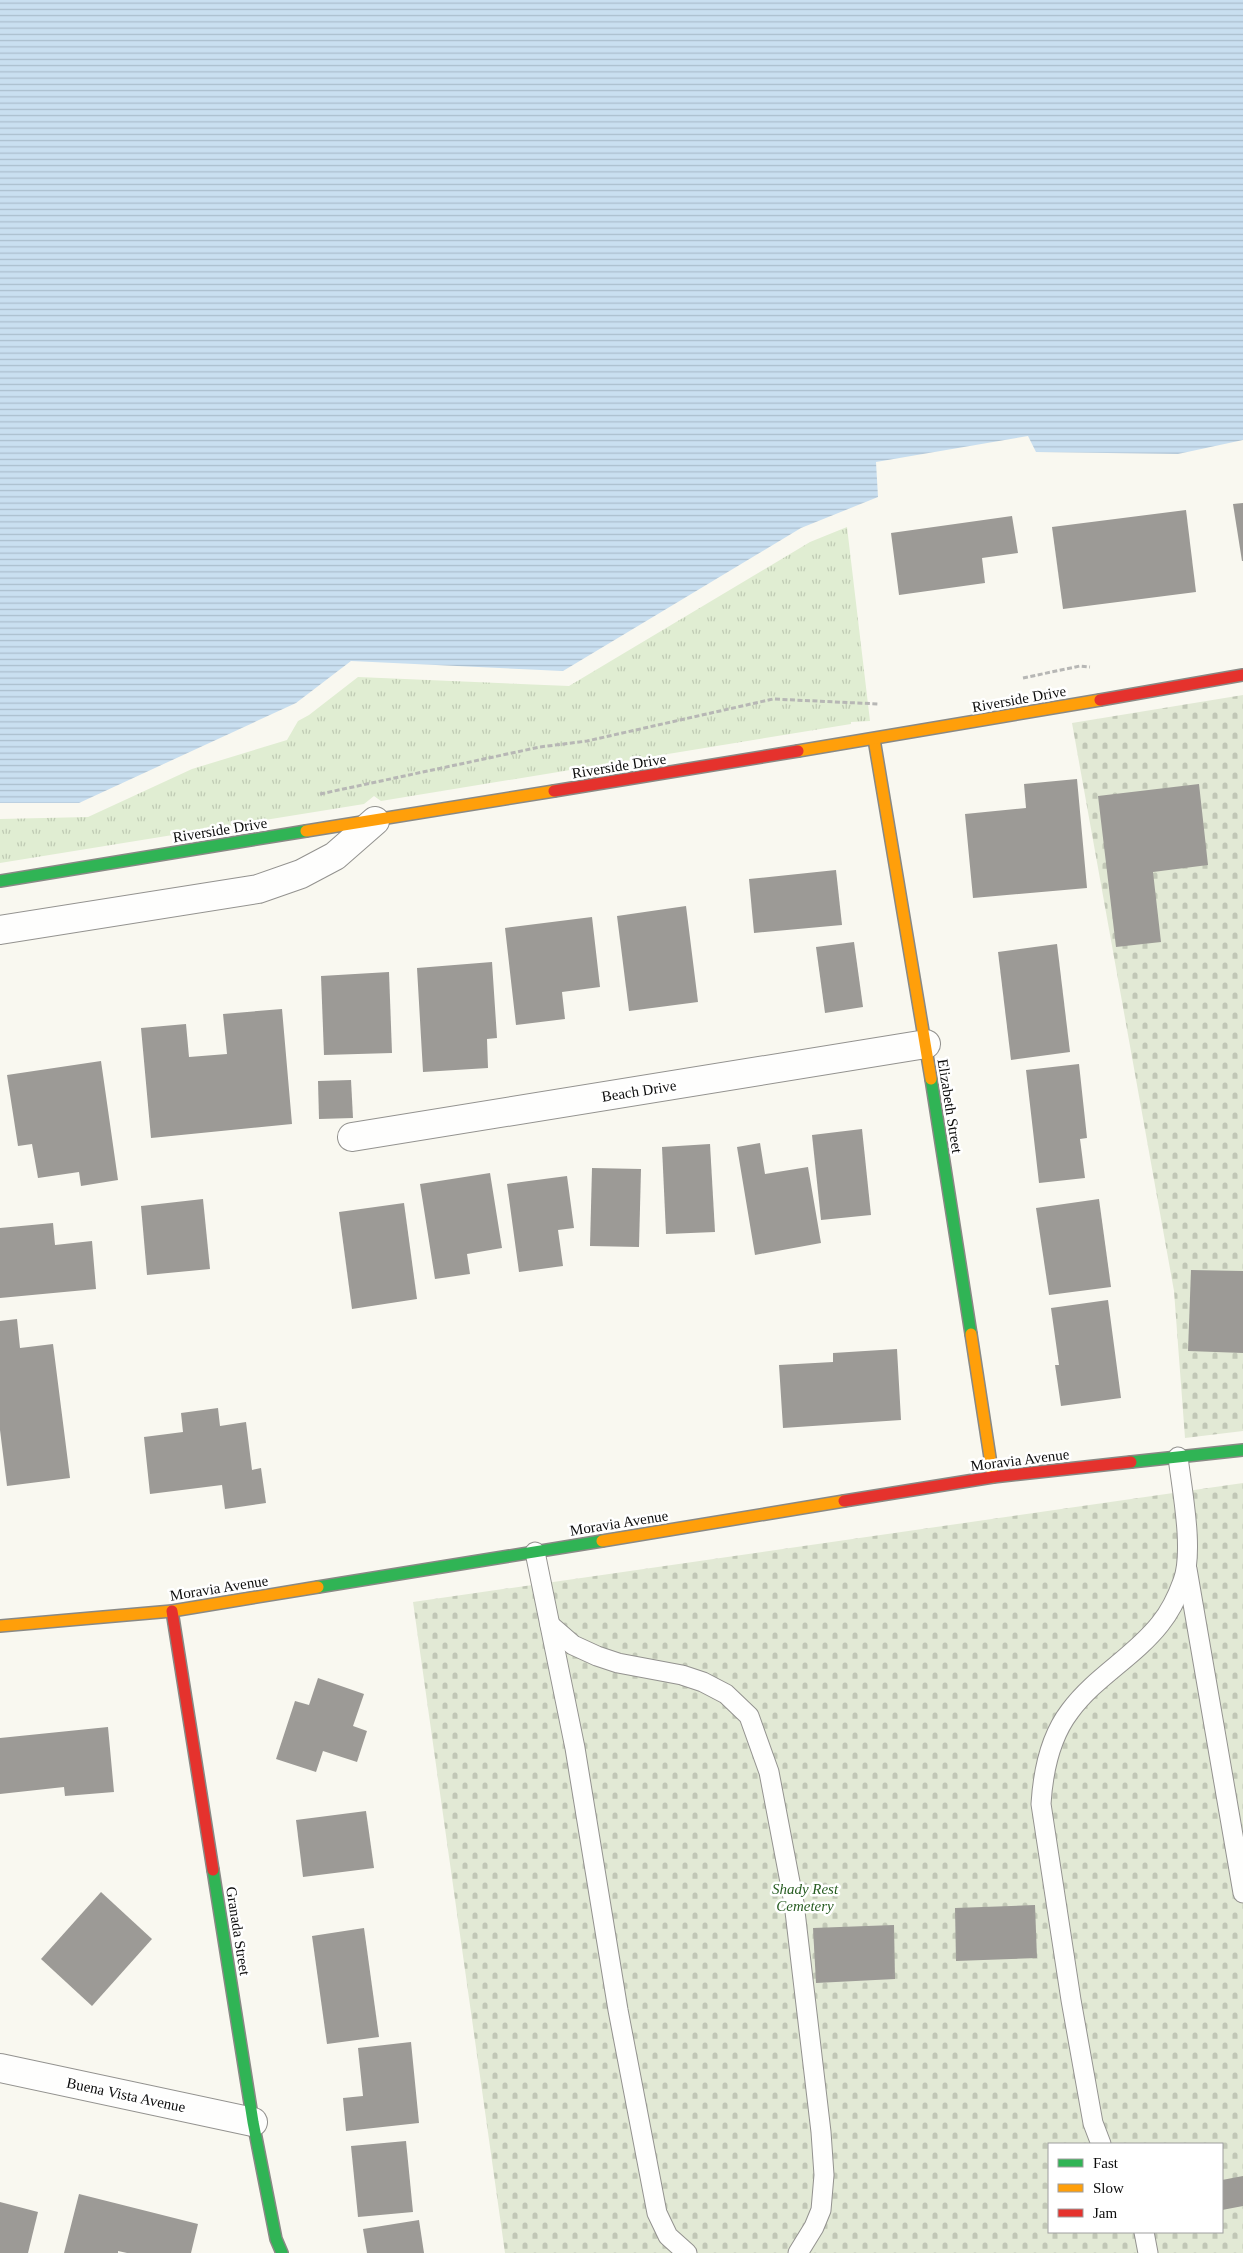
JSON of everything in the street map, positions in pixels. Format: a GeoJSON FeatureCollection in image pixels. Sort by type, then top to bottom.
{"type":"FeatureCollection","features":[{"type":"Feature","properties":{"kind":"street","name":"Riverside Drive"},"geometry":{"type":"LineString","coordinates":[[0,881],[874,739],[1243,675]]}},
{"type":"Feature","properties":{"kind":"street","name":"Elizabeth Street"},"geometry":{"type":"LineString","coordinates":[[874,739],[926,1044],[993,1477]]}},
{"type":"Feature","properties":{"kind":"street"},"geometry":{"type":"LineString","coordinates":[[0,930],[258,888],[301,874],[335,856],[375,821]]}},
{"type":"Feature","properties":{"kind":"street","name":"Beach Drive"},"geometry":{"type":"LineString","coordinates":[[352,1137],[926,1044]]}},
{"type":"Feature","properties":{"kind":"street","name":"Moravia Avenue"},"geometry":{"type":"LineString","coordinates":[[0,1626],[172,1611],[993,1477],[1243,1450]]}},
{"type":"Feature","properties":{"kind":"street","name":"Granada Street"},"geometry":{"type":"LineString","coordinates":[[172,1611],[253,2122],[276,2239],[282,2253]]}},
{"type":"Feature","properties":{"kind":"street","name":"Buena Vista Avenue"},"geometry":{"type":"LineString","coordinates":[[0,2068],[253,2122]]}},
{"type":"Feature","properties":{"kind":"lane"},"geometry":{"type":"LineString","coordinates":[[1101,2143],[1093,2123],[1071,2000],[1041,1804],[1042,1782],[1055,1738],[1070,1711],[1106,1673],[1137,1647],[1160,1624],[1184,1580],[1188,1549],[1178,1457]]}},
{"type":"Feature","properties":{"kind":"lane"},"geometry":{"type":"LineString","coordinates":[[535,1552],[575,1748],[618,2010],[657,2213],[668,2236],[687,2253]]}},
{"type":"Feature","properties":{"kind":"lane"},"geometry":{"type":"LineString","coordinates":[[1186,1562],[1243,1893]]}},
{"type":"Feature","properties":{"kind":"lane"},"geometry":{"type":"LineString","coordinates":[[550,1625],[573,1645],[618,1664],[658,1669],[703,1682],[726,1694],[749,1716],[769,1772],[794,1903],[806,2023],[821,2132],[824,2182],[821,2210],[814,2227],[798,2253]]}},
{"type":"Feature","properties":{"kind":"lane"},"geometry":{"type":"LineString","coordinates":[[1144,2233],[1148,2253]]}},
{"type":"Feature","properties":{"kind":"path"},"geometry":{"type":"LineString","coordinates":[[1014,680],[1080,666],[1100,667]]}},
{"type":"Feature","properties":{"kind":"path"},"geometry":{"type":"LineString","coordinates":[[314,795],[540,747],[587,740],[773,699],[882,704]]}},
{"type":"Feature","properties":{"kind":"green space"},"geometry":{"type":"Polygon","coordinates":[[[847,527],[870,721],[851,722],[851,724],[381,801],[374,796],[364,804],[0,863],[0,819],[88,817],[192,769],[287,740],[298,721],[309,715],[358,677],[569,686],[810,542],[847,527]]]}},
{"type":"Feature","properties":{"kind":"green space"},"geometry":{"type":"Polygon","coordinates":[[[1243,695],[1243,1431],[1185,1438],[1174,1291],[1072,723],[1243,695]]]}},
{"type":"Feature","properties":{"kind":"green space","name":"Shady Rest Cemetery"},"geometry":{"type":"Polygon","coordinates":[[[1243,1483],[1243,2253],[505,2253],[413,1602],[1243,1483]]]}},
{"type":"Feature","properties":{"kind":"water"},"geometry":{"type":"Polygon","coordinates":[[[0,0],[1243,0],[1243,440],[1178,454],[1036,452],[1028,436],[876,462],[878,497],[801,528],[563,671],[351,661],[296,703],[79,803],[0,803],[0,0]]]}},
{"type":"Feature","properties":{"kind":"building"},"geometry":{"type":"Polygon","coordinates":[[[1243,503],[1243,561],[1242,561],[1233,504],[1243,503]]]}},
{"type":"Feature","properties":{"kind":"building"},"geometry":{"type":"Polygon","coordinates":[[[1186,510],[1196,592],[1063,609],[1052,527],[1186,510]]]}},
{"type":"Feature","properties":{"kind":"building"},"geometry":{"type":"Polygon","coordinates":[[[1012,516],[1018,553],[982,558],[985,583],[899,595],[891,533],[1012,516]]]}},
{"type":"Feature","properties":{"kind":"building"},"geometry":{"type":"Polygon","coordinates":[[[1077,779],[1087,888],[973,898],[965,814],[1026,808],[1024,784],[1077,779]]]}},
{"type":"Feature","properties":{"kind":"building"},"geometry":{"type":"Polygon","coordinates":[[[1199,784],[1208,865],[1153,872],[1161,942],[1116,947],[1098,796],[1199,784]]]}},
{"type":"Feature","properties":{"kind":"building"},"geometry":{"type":"Polygon","coordinates":[[[836,870],[842,925],[754,933],[749,879],[836,870]]]}},
{"type":"Feature","properties":{"kind":"building"},"geometry":{"type":"Polygon","coordinates":[[[686,906],[698,1002],[629,1011],[617,916],[686,906]]]}},
{"type":"Feature","properties":{"kind":"building"},"geometry":{"type":"Polygon","coordinates":[[[592,917],[600,987],[562,992],[565,1019],[516,1025],[505,928],[592,917]]]}},
{"type":"Feature","properties":{"kind":"building"},"geometry":{"type":"Polygon","coordinates":[[[854,942],[863,1007],[825,1013],[816,947],[854,942]]]}},
{"type":"Feature","properties":{"kind":"building"},"geometry":{"type":"Polygon","coordinates":[[[1057,944],[1070,1052],[1011,1060],[998,952],[1057,944]]]}},
{"type":"Feature","properties":{"kind":"building"},"geometry":{"type":"Polygon","coordinates":[[[492,962],[497,1038],[487,1039],[488,1068],[423,1072],[417,968],[492,962]]]}},
{"type":"Feature","properties":{"kind":"building"},"geometry":{"type":"Polygon","coordinates":[[[389,972],[392,1053],[324,1055],[321,976],[389,972]]]}},
{"type":"Feature","properties":{"kind":"building"},"geometry":{"type":"Polygon","coordinates":[[[282,1009],[292,1124],[151,1138],[141,1028],[186,1024],[189,1057],[227,1054],[223,1014],[282,1009]]]}},
{"type":"Feature","properties":{"kind":"building"},"geometry":{"type":"Polygon","coordinates":[[[101,1061],[118,1180],[81,1186],[79,1172],[38,1178],[32,1144],[18,1146],[7,1075],[101,1061]]]}},
{"type":"Feature","properties":{"kind":"building"},"geometry":{"type":"Polygon","coordinates":[[[1079,1064],[1087,1138],[1080,1139],[1085,1178],[1039,1183],[1026,1070],[1079,1064]]]}},
{"type":"Feature","properties":{"kind":"building"},"geometry":{"type":"Polygon","coordinates":[[[351,1080],[353,1118],[319,1119],[318,1081],[351,1080]]]}},
{"type":"Feature","properties":{"kind":"building"},"geometry":{"type":"Polygon","coordinates":[[[862,1129],[871,1215],[821,1220],[812,1135],[862,1129]]]}},
{"type":"Feature","properties":{"kind":"building"},"geometry":{"type":"Polygon","coordinates":[[[760,1143],[765,1174],[808,1167],[821,1243],[755,1255],[737,1147],[760,1143]]]}},
{"type":"Feature","properties":{"kind":"building"},"geometry":{"type":"Polygon","coordinates":[[[710,1144],[715,1232],[666,1234],[662,1147],[710,1144]]]}},
{"type":"Feature","properties":{"kind":"building"},"geometry":{"type":"Polygon","coordinates":[[[592,1168],[641,1169],[639,1247],[590,1246],[592,1168]]]}},
{"type":"Feature","properties":{"kind":"building"},"geometry":{"type":"Polygon","coordinates":[[[490,1173],[502,1248],[467,1254],[470,1274],[435,1279],[420,1184],[490,1173]]]}},
{"type":"Feature","properties":{"kind":"building"},"geometry":{"type":"Polygon","coordinates":[[[567,1176],[574,1228],[558,1230],[563,1266],[519,1272],[507,1184],[567,1176]]]}},
{"type":"Feature","properties":{"kind":"building"},"geometry":{"type":"Polygon","coordinates":[[[203,1199],[210,1269],[147,1275],[141,1206],[203,1199]]]}},
{"type":"Feature","properties":{"kind":"building"},"geometry":{"type":"Polygon","coordinates":[[[1099,1199],[1111,1287],[1049,1295],[1036,1208],[1099,1199]]]}},
{"type":"Feature","properties":{"kind":"building"},"geometry":{"type":"Polygon","coordinates":[[[404,1203],[417,1299],[352,1309],[339,1212],[404,1203]]]}},
{"type":"Feature","properties":{"kind":"building"},"geometry":{"type":"Polygon","coordinates":[[[53,1223],[55,1245],[92,1241],[96,1289],[0,1298],[0,1228],[53,1223]]]}},
{"type":"Feature","properties":{"kind":"building"},"geometry":{"type":"Polygon","coordinates":[[[1191,1270],[1243,1271],[1243,1353],[1188,1351],[1191,1270]]]}},
{"type":"Feature","properties":{"kind":"building"},"geometry":{"type":"Polygon","coordinates":[[[1108,1300],[1121,1398],[1061,1406],[1055,1365],[1059,1365],[1051,1308],[1108,1300]]]}},
{"type":"Feature","properties":{"kind":"building"},"geometry":{"type":"Polygon","coordinates":[[[17,1319],[20,1348],[53,1344],[70,1478],[7,1486],[0,1430],[0,1321],[17,1319]]]}},
{"type":"Feature","properties":{"kind":"building"},"geometry":{"type":"Polygon","coordinates":[[[897,1349],[901,1420],[783,1428],[779,1365],[833,1362],[833,1353],[897,1349]]]}},
{"type":"Feature","properties":{"kind":"building"},"geometry":{"type":"Polygon","coordinates":[[[218,1408],[220,1426],[246,1422],[252,1470],[261,1468],[266,1503],[225,1509],[222,1485],[150,1494],[144,1437],[183,1432],[181,1413],[218,1408]]]}},
{"type":"Feature","properties":{"kind":"building"},"geometry":{"type":"Polygon","coordinates":[[[318,1678],[364,1694],[353,1726],[367,1731],[357,1762],[323,1751],[316,1772],[276,1759],[295,1701],[309,1705],[318,1678]]]}},
{"type":"Feature","properties":{"kind":"building"},"geometry":{"type":"Polygon","coordinates":[[[108,1727],[114,1792],[65,1796],[64,1787],[0,1794],[0,1738],[108,1727]]]}},
{"type":"Feature","properties":{"kind":"building"},"geometry":{"type":"Polygon","coordinates":[[[366,1811],[374,1868],[303,1877],[296,1820],[366,1811]]]}},
{"type":"Feature","properties":{"kind":"building"},"geometry":{"type":"Polygon","coordinates":[[[101,1892],[152,1939],[92,2006],[41,1959],[101,1892]]]}},
{"type":"Feature","properties":{"kind":"building"},"geometry":{"type":"Polygon","coordinates":[[[1035,1905],[1037,1958],[956,1961],[955,1908],[1035,1905]]]}},
{"type":"Feature","properties":{"kind":"building"},"geometry":{"type":"Polygon","coordinates":[[[894,1925],[895,1979],[816,1983],[813,1928],[894,1925]]]}},
{"type":"Feature","properties":{"kind":"building"},"geometry":{"type":"Polygon","coordinates":[[[364,1928],[379,2037],[327,2044],[312,1936],[364,1928]]]}},
{"type":"Feature","properties":{"kind":"building"},"geometry":{"type":"Polygon","coordinates":[[[411,2042],[419,2123],[346,2131],[343,2098],[363,2096],[358,2048],[411,2042]]]}},
{"type":"Feature","properties":{"kind":"building"},"geometry":{"type":"Polygon","coordinates":[[[406,2141],[413,2212],[358,2217],[351,2146],[406,2141]]]}},
{"type":"Feature","properties":{"kind":"building"},"geometry":{"type":"Polygon","coordinates":[[[1243,2176],[1243,2206],[1223,2210],[1223,2180],[1243,2176]]]}},
{"type":"Feature","properties":{"kind":"building"},"geometry":{"type":"Polygon","coordinates":[[[79,2194],[198,2224],[191,2253],[127,2253],[118,2251],[118,2253],[64,2253],[79,2194]]]}},
{"type":"Feature","properties":{"kind":"building"},"geometry":{"type":"Polygon","coordinates":[[[0,2202],[38,2212],[28,2253],[0,2253],[0,2202]]]}},
{"type":"Feature","properties":{"kind":"building"},"geometry":{"type":"Polygon","coordinates":[[[419,2220],[424,2253],[367,2253],[363,2229],[419,2220]]]}},
{"type":"Feature","properties":{"kind":"traffic: fast"},"geometry":{"type":"LineString","coordinates":[[0,881],[306,831]]}},
{"type":"Feature","properties":{"kind":"traffic: fast"},"geometry":{"type":"LineString","coordinates":[[931,1079],[971,1334]]}},
{"type":"Feature","properties":{"kind":"traffic: fast"},"geometry":{"type":"LineString","coordinates":[[1131,1462],[1243,1450]]}},
{"type":"Feature","properties":{"kind":"traffic: fast"},"geometry":{"type":"LineString","coordinates":[[318,1587],[602,1541]]}},
{"type":"Feature","properties":{"kind":"traffic: fast"},"geometry":{"type":"LineString","coordinates":[[213,1870],[253,2122],[276,2239],[282,2253]]}},
{"type":"Feature","properties":{"kind":"traffic: slow"},"geometry":{"type":"LineString","coordinates":[[798,751],[1100,700]]}},
{"type":"Feature","properties":{"kind":"traffic: slow"},"geometry":{"type":"LineString","coordinates":[[874,739],[931,1079]]}},
{"type":"Feature","properties":{"kind":"traffic: slow"},"geometry":{"type":"LineString","coordinates":[[306,831],[554,791]]}},
{"type":"Feature","properties":{"kind":"traffic: slow"},"geometry":{"type":"LineString","coordinates":[[971,1334],[993,1477]]}},
{"type":"Feature","properties":{"kind":"traffic: slow"},"geometry":{"type":"LineString","coordinates":[[602,1541],[844,1501]]}},
{"type":"Feature","properties":{"kind":"traffic: slow"},"geometry":{"type":"LineString","coordinates":[[0,1626],[172,1611],[318,1587]]}},
{"type":"Feature","properties":{"kind":"traffic: jam"},"geometry":{"type":"LineString","coordinates":[[1100,700],[1243,675]]}},
{"type":"Feature","properties":{"kind":"traffic: jam"},"geometry":{"type":"LineString","coordinates":[[554,791],[798,751]]}},
{"type":"Feature","properties":{"kind":"traffic: jam"},"geometry":{"type":"LineString","coordinates":[[844,1501],[993,1477],[1131,1462]]}},
{"type":"Feature","properties":{"kind":"traffic: jam"},"geometry":{"type":"LineString","coordinates":[[172,1611],[213,1870]]}}]}
